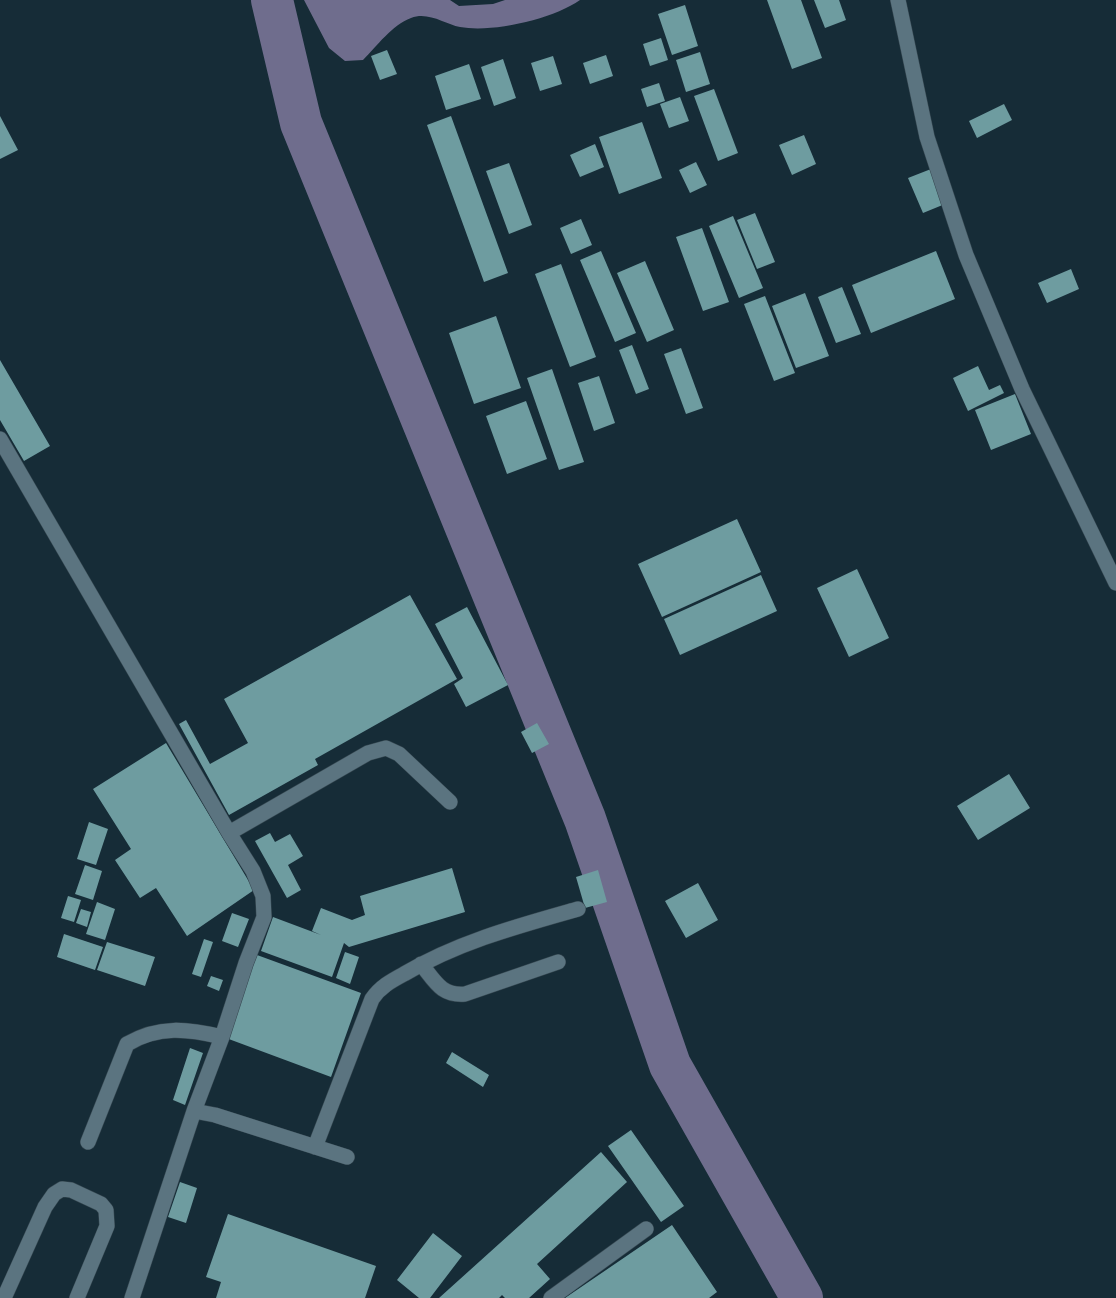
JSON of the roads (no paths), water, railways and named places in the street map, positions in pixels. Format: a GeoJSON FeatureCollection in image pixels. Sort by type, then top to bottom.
{"type":"FeatureCollection","features":[{"type":"Feature","properties":{"kind":"street"},"geometry":{"type":"LineString","coordinates":[[898,0],[927,137],[966,255],[1022,389],[1114,573]]}},
{"type":"Feature","properties":{"kind":"street"},"geometry":{"type":"LineString","coordinates":[[0,439],[253,871],[263,896],[264,917],[194,1111],[132,1298]]}},
{"type":"Feature","properties":{"kind":"street"},"geometry":{"type":"LineString","coordinates":[[229,833],[368,753],[386,748],[399,754],[450,802]]}},
{"type":"Feature","properties":{"kind":"street"},"geometry":{"type":"LineString","coordinates":[[315,1147],[372,999],[378,989],[421,964],[494,933],[578,909]]}},
{"type":"Feature","properties":{"kind":"street"},"geometry":{"type":"LineString","coordinates":[[421,964],[441,988],[452,995],[465,994],[558,962]]}},
{"type":"Feature","properties":{"kind":"street"},"geometry":{"type":"LineString","coordinates":[[88,1142],[127,1044],[140,1036],[164,1031],[189,1030],[222,1037]]}},
{"type":"Feature","properties":{"kind":"street"},"geometry":{"type":"LineString","coordinates":[[194,1111],[215,1115],[347,1157]]}},
{"type":"Feature","properties":{"kind":"street"},"geometry":{"type":"LineString","coordinates":[[4,1298],[45,1207],[54,1194],[62,1189],[71,1190],[101,1203],[106,1210],[107,1226],[77,1298]]}},
{"type":"Feature","properties":{"kind":"street"},"geometry":{"type":"LineString","coordinates":[[551,1298],[646,1229]]}},
{"type":"Feature","properties":{"kind":"water"},"geometry":{"type":"Polygon","coordinates":[[[304,0],[450,0],[459,6],[493,4],[505,0],[580,0],[539,18],[489,28],[460,27],[430,17],[417,16],[397,26],[363,60],[345,61],[329,48],[304,0]]]}},
{"type":"Feature","properties":{"kind":"waterway"},"geometry":{"type":"LineString","coordinates":[[272,0],[301,123],[585,819],[670,1065],[802,1298]]}}]}
